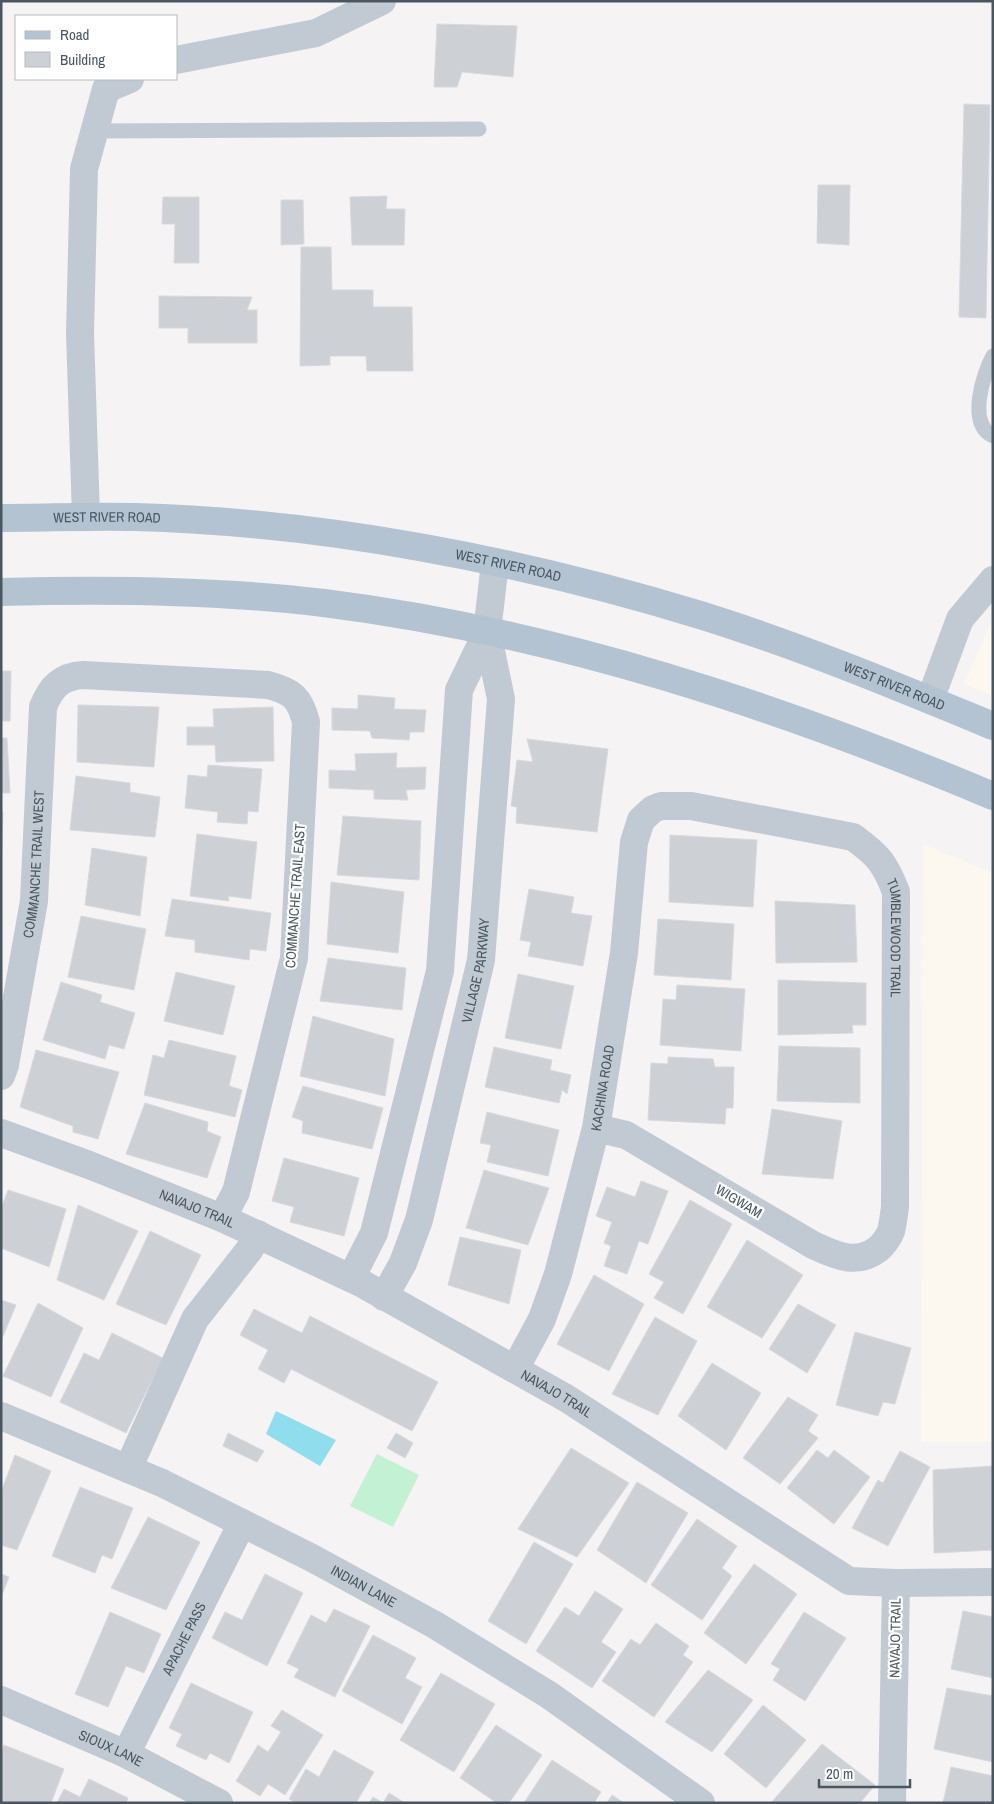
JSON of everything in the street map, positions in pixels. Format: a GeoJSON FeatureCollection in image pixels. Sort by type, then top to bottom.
{"type":"FeatureCollection","features":[{"type":"Feature","properties":{"kind":"main road","name":"WEST RIVER ROAD"},"geometry":{"type":"LineString","coordinates":[[1,518],[86,517],[177,520],[301,530],[494,563],[625,594],[699,615],[832,660],[993,726]]}},
{"type":"Feature","properties":{"kind":"main road"},"geometry":{"type":"LineString","coordinates":[[1,592],[105,590],[224,594],[379,611],[487,632],[565,649],[696,685],[859,742],[993,796]]}},
{"type":"Feature","properties":{"kind":"street"},"geometry":{"type":"LineString","coordinates":[[178,60],[316,33],[382,1]]}},
{"type":"Feature","properties":{"kind":"street"},"geometry":{"type":"LineString","coordinates":[[86,517],[80,333],[84,169],[106,89],[128,80]]}},
{"type":"Feature","properties":{"kind":"street","name":"VILLAGE PARKWAY"},"geometry":{"type":"LineString","coordinates":[[384,1297],[403,1263],[419,1220],[481,960],[501,698],[487,632],[494,563]]}},
{"type":"Feature","properties":{"kind":"street"},"geometry":{"type":"LineString","coordinates":[[930,700],[960,619],[993,580]]}},
{"type":"Feature","properties":{"kind":"street","name":"VILLAGE PARKWAY"},"geometry":{"type":"LineString","coordinates":[[351,1278],[374,1234],[440,971],[459,690],[487,632]]}},
{"type":"Feature","properties":{"kind":"street","name":"COMMANCHE TRAIL WEST"},"geometry":{"type":"LineString","coordinates":[[1,1076],[5,1066],[34,901],[43,707],[50,690],[70,676],[84,675],[268,685],[287,690]]}},
{"type":"Feature","properties":{"kind":"street","name":"COMMANCHE TRAIL EAST"},"geometry":{"type":"LineString","coordinates":[[222,1218],[236,1192],[294,958],[306,722],[302,707],[287,690]]}},
{"type":"Feature","properties":{"kind":"street","name":"KACHINA ROAD"},"geometry":{"type":"LineString","coordinates":[[515,1369],[542,1319],[558,1274],[596,1128],[624,952],[634,842],[641,820],[653,809],[661,806]]}},
{"type":"Feature","properties":{"kind":"street","name":"TUMBLEWOOD TRAIL"},"geometry":{"type":"LineString","coordinates":[[661,806],[691,806],[853,837],[872,851],[888,868],[896,892],[895,1208],[891,1232],[882,1246]]}},
{"type":"Feature","properties":{"kind":"street","name":"WIGWAM"},"geometry":{"type":"LineString","coordinates":[[596,1128],[626,1135],[813,1245],[839,1257],[855,1258],[869,1256],[882,1246]]}},
{"type":"Feature","properties":{"kind":"street","name":"NAVAJO TRAIL"},"geometry":{"type":"LineString","coordinates":[[1,1133],[90,1165],[222,1218],[351,1278],[566,1398],[850,1581],[896,1583],[892,1803]]}},
{"type":"Feature","properties":{"kind":"street"},"geometry":{"type":"LineString","coordinates":[[128,1469],[195,1319],[250,1249],[258,1234]]}},
{"type":"Feature","properties":{"kind":"street","name":"INDIAN LANE"},"geometry":{"type":"LineString","coordinates":[[1,1416],[128,1469],[242,1523],[435,1625],[549,1695],[701,1803]]}},
{"type":"Feature","properties":{"kind":"street","name":"APACHE PASS"},"geometry":{"type":"LineString","coordinates":[[126,1754],[242,1523]]}},
{"type":"Feature","properties":{"kind":"street"},"geometry":{"type":"LineString","coordinates":[[896,1583],[993,1582]]}},
{"type":"Feature","properties":{"kind":"street","name":"SIOUX LANE"},"geometry":{"type":"LineString","coordinates":[[1,1700],[126,1754],[219,1803]]}},
{"type":"Feature","properties":{"kind":"lane"},"geometry":{"type":"LineString","coordinates":[[95,131],[479,130]]}},
{"type":"Feature","properties":{"kind":"lane"},"geometry":{"type":"LineString","coordinates":[[993,356],[983,377],[978,403],[982,422],[989,434],[993,436]]}},
{"type":"Feature","properties":{"kind":"shaded area"},"geometry":{"type":"Polygon","coordinates":[[[993,618],[993,696],[964,684],[993,618]]]}},
{"type":"Feature","properties":{"kind":"shaded area"},"geometry":{"type":"Polygon","coordinates":[[[923,844],[993,873],[993,1442],[921,1442],[923,844]]]}},
{"type":"Feature","properties":{"kind":"green space"},"geometry":{"type":"Polygon","coordinates":[[[377,1454],[419,1475],[393,1527],[350,1506],[377,1454]]]}},
{"type":"Feature","properties":{"kind":"water"},"geometry":{"type":"Polygon","coordinates":[[[276,1411],[336,1440],[320,1466],[266,1434],[276,1411]]]}},
{"type":"Feature","properties":{"kind":"building"},"geometry":{"type":"Polygon","coordinates":[[[437,24],[517,26],[513,77],[462,72],[457,87],[434,87],[437,24]]]}},
{"type":"Feature","properties":{"kind":"building"},"geometry":{"type":"Polygon","coordinates":[[[964,104],[990,105],[986,318],[959,317],[964,104]]]}},
{"type":"Feature","properties":{"kind":"building"},"geometry":{"type":"Polygon","coordinates":[[[818,185],[850,185],[849,245],[817,243],[818,185]]]}},
{"type":"Feature","properties":{"kind":"building"},"geometry":{"type":"Polygon","coordinates":[[[387,196],[386,209],[405,209],[404,245],[352,245],[350,197],[387,196]]]}},
{"type":"Feature","properties":{"kind":"building"},"geometry":{"type":"Polygon","coordinates":[[[163,197],[199,197],[199,263],[174,263],[175,224],[162,224],[163,197]]]}},
{"type":"Feature","properties":{"kind":"building"},"geometry":{"type":"Polygon","coordinates":[[[281,200],[303,200],[304,244],[281,245],[281,200]]]}},
{"type":"Feature","properties":{"kind":"building"},"geometry":{"type":"Polygon","coordinates":[[[301,247],[331,247],[332,290],[373,290],[373,307],[412,307],[413,371],[367,371],[366,356],[330,356],[330,365],[300,366],[301,247]]]}},
{"type":"Feature","properties":{"kind":"building"},"geometry":{"type":"Polygon","coordinates":[[[159,296],[252,297],[247,310],[257,310],[257,343],[188,343],[188,328],[159,328],[159,296]]]}},
{"type":"Feature","properties":{"kind":"building"},"geometry":{"type":"Polygon","coordinates":[[[1,671],[11,671],[10,721],[1,721],[1,671]]]}},
{"type":"Feature","properties":{"kind":"building"},"geometry":{"type":"Polygon","coordinates":[[[358,695],[395,698],[394,709],[426,710],[424,732],[410,732],[409,740],[372,738],[370,731],[332,730],[332,708],[358,709],[358,695]]]}},
{"type":"Feature","properties":{"kind":"building"},"geometry":{"type":"Polygon","coordinates":[[[78,705],[159,707],[154,767],[77,762],[78,705]]]}},
{"type":"Feature","properties":{"kind":"building"},"geometry":{"type":"Polygon","coordinates":[[[273,707],[274,761],[216,762],[215,745],[187,745],[187,727],[214,727],[213,709],[273,707]]]}},
{"type":"Feature","properties":{"kind":"building"},"geometry":{"type":"Polygon","coordinates":[[[1,738],[7,738],[10,793],[1,793],[1,738]]]}},
{"type":"Feature","properties":{"kind":"building"},"geometry":{"type":"Polygon","coordinates":[[[527,739],[608,749],[597,832],[516,823],[517,807],[511,806],[517,760],[533,762],[527,739]]]}},
{"type":"Feature","properties":{"kind":"building"},"geometry":{"type":"Polygon","coordinates":[[[397,753],[396,768],[426,767],[425,789],[406,790],[408,800],[374,799],[374,790],[329,788],[329,770],[356,771],[355,754],[397,753]]]}},
{"type":"Feature","properties":{"kind":"building"},"geometry":{"type":"Polygon","coordinates":[[[208,765],[262,769],[258,812],[248,811],[247,824],[217,822],[218,812],[185,808],[188,775],[207,777],[208,765]]]}},
{"type":"Feature","properties":{"kind":"building"},"geometry":{"type":"Polygon","coordinates":[[[76,776],[130,783],[130,792],[160,797],[155,837],[70,830],[76,776]]]}},
{"type":"Feature","properties":{"kind":"building"},"geometry":{"type":"Polygon","coordinates":[[[1,811],[3,812],[1,871],[1,811]]]}},
{"type":"Feature","properties":{"kind":"building"},"geometry":{"type":"Polygon","coordinates":[[[343,816],[421,821],[419,880],[337,875],[343,816]]]}},
{"type":"Feature","properties":{"kind":"building"},"geometry":{"type":"Polygon","coordinates":[[[197,834],[257,842],[251,899],[228,896],[229,901],[190,896],[197,834]]]}},
{"type":"Feature","properties":{"kind":"building"},"geometry":{"type":"Polygon","coordinates":[[[670,835],[757,840],[753,907],[669,902],[670,835]]]}},
{"type":"Feature","properties":{"kind":"building"},"geometry":{"type":"Polygon","coordinates":[[[92,848],[147,857],[140,916],[85,905],[92,848]]]}},
{"type":"Feature","properties":{"kind":"building"},"geometry":{"type":"Polygon","coordinates":[[[331,882],[404,892],[398,953],[327,944],[331,882]]]}},
{"type":"Feature","properties":{"kind":"building"},"geometry":{"type":"Polygon","coordinates":[[[529,889],[574,897],[571,913],[592,916],[583,966],[528,956],[531,942],[520,940],[529,889]]]}},
{"type":"Feature","properties":{"kind":"building"},"geometry":{"type":"Polygon","coordinates":[[[172,899],[271,913],[266,951],[250,949],[249,960],[195,952],[195,940],[165,936],[172,899]]]}},
{"type":"Feature","properties":{"kind":"building"},"geometry":{"type":"Polygon","coordinates":[[[775,901],[855,905],[857,962],[776,963],[775,901]]]}},
{"type":"Feature","properties":{"kind":"building"},"geometry":{"type":"Polygon","coordinates":[[[81,916],[146,929],[134,990],[68,977],[81,916]]]}},
{"type":"Feature","properties":{"kind":"building"},"geometry":{"type":"Polygon","coordinates":[[[658,919],[734,924],[731,980],[654,975],[658,919]]]}},
{"type":"Feature","properties":{"kind":"building"},"geometry":{"type":"Polygon","coordinates":[[[328,958],[406,968],[402,1010],[320,1001],[328,958]]]}},
{"type":"Feature","properties":{"kind":"building"},"geometry":{"type":"Polygon","coordinates":[[[176,972],[235,986],[223,1035],[164,1021],[176,972]]]}},
{"type":"Feature","properties":{"kind":"building"},"geometry":{"type":"Polygon","coordinates":[[[518,974],[574,986],[561,1049],[505,1038],[518,974]]]}},
{"type":"Feature","properties":{"kind":"building"},"geometry":{"type":"Polygon","coordinates":[[[778,980],[866,983],[866,1025],[852,1025],[853,1033],[778,1035],[778,980]]]}},
{"type":"Feature","properties":{"kind":"building"},"geometry":{"type":"Polygon","coordinates":[[[61,982],[102,995],[100,1002],[135,1013],[124,1049],[109,1045],[105,1059],[43,1040],[61,982]]]}},
{"type":"Feature","properties":{"kind":"building"},"geometry":{"type":"Polygon","coordinates":[[[677,985],[745,989],[741,1051],[660,1045],[663,999],[676,1000],[677,985]]]}},
{"type":"Feature","properties":{"kind":"building"},"geometry":{"type":"Polygon","coordinates":[[[313,1016],[394,1039],[385,1096],[300,1076],[313,1016]]]}},
{"type":"Feature","properties":{"kind":"building"},"geometry":{"type":"Polygon","coordinates":[[[169,1040],[236,1056],[229,1086],[242,1090],[235,1117],[144,1095],[153,1055],[164,1058],[169,1040]]]}},
{"type":"Feature","properties":{"kind":"building"},"geometry":{"type":"Polygon","coordinates":[[[779,1046],[860,1048],[860,1103],[777,1101],[779,1046]]]}},
{"type":"Feature","properties":{"kind":"building"},"geometry":{"type":"Polygon","coordinates":[[[494,1047],[552,1060],[550,1070],[571,1075],[567,1094],[562,1090],[559,1103],[485,1087],[494,1047]]]}},
{"type":"Feature","properties":{"kind":"building"},"geometry":{"type":"Polygon","coordinates":[[[36,1050],[119,1072],[98,1139],[73,1132],[73,1126],[20,1107],[36,1050]]]}},
{"type":"Feature","properties":{"kind":"building"},"geometry":{"type":"Polygon","coordinates":[[[668,1057],[713,1059],[715,1067],[734,1067],[733,1108],[726,1108],[725,1124],[648,1120],[651,1063],[668,1064],[668,1057]]]}},
{"type":"Feature","properties":{"kind":"building"},"geometry":{"type":"Polygon","coordinates":[[[303,1086],[383,1108],[372,1149],[302,1133],[303,1121],[292,1117],[303,1086]]]}},
{"type":"Feature","properties":{"kind":"building"},"geometry":{"type":"Polygon","coordinates":[[[145,1103],[208,1122],[207,1131],[221,1137],[207,1178],[126,1154],[145,1103]]]}},
{"type":"Feature","properties":{"kind":"building"},"geometry":{"type":"Polygon","coordinates":[[[772,1109],[842,1121],[833,1179],[762,1174],[772,1109]]]}},
{"type":"Feature","properties":{"kind":"building"},"geometry":{"type":"Polygon","coordinates":[[[487,1112],[559,1130],[548,1176],[487,1162],[491,1145],[480,1143],[487,1112]]]}},
{"type":"Feature","properties":{"kind":"building"},"geometry":{"type":"Polygon","coordinates":[[[284,1158],[359,1178],[344,1236],[290,1222],[294,1207],[272,1201],[284,1158]]]}},
{"type":"Feature","properties":{"kind":"building"},"geometry":{"type":"Polygon","coordinates":[[[484,1170],[549,1188],[528,1245],[466,1228],[484,1170]]]}},
{"type":"Feature","properties":{"kind":"building"},"geometry":{"type":"Polygon","coordinates":[[[641,1181],[668,1191],[648,1244],[639,1241],[627,1274],[604,1266],[611,1246],[604,1243],[612,1222],[596,1216],[607,1187],[635,1197],[641,1181]]]}},
{"type":"Feature","properties":{"kind":"building"},"geometry":{"type":"Polygon","coordinates":[[[8,1190],[66,1209],[49,1267],[1,1248],[1,1209],[8,1190]]]}},
{"type":"Feature","properties":{"kind":"building"},"geometry":{"type":"Polygon","coordinates":[[[690,1200],[732,1224],[683,1314],[654,1298],[664,1282],[649,1274],[690,1200]]]}},
{"type":"Feature","properties":{"kind":"building"},"geometry":{"type":"Polygon","coordinates":[[[78,1205],[138,1231],[104,1300],[57,1280],[78,1205]]]}},
{"type":"Feature","properties":{"kind":"building"},"geometry":{"type":"Polygon","coordinates":[[[150,1231],[201,1255],[166,1325],[116,1304],[150,1231]]]}},
{"type":"Feature","properties":{"kind":"building"},"geometry":{"type":"Polygon","coordinates":[[[460,1237],[521,1250],[509,1304],[448,1285],[460,1237]]]}},
{"type":"Feature","properties":{"kind":"building"},"geometry":{"type":"Polygon","coordinates":[[[747,1240],[803,1275],[762,1338],[707,1307],[747,1240]]]}},
{"type":"Feature","properties":{"kind":"building"},"geometry":{"type":"Polygon","coordinates":[[[594,1275],[644,1304],[609,1371],[557,1344],[594,1275]]]}},
{"type":"Feature","properties":{"kind":"building"},"geometry":{"type":"Polygon","coordinates":[[[1,1300],[16,1305],[1,1341],[1,1300]]]}},
{"type":"Feature","properties":{"kind":"building"},"geometry":{"type":"Polygon","coordinates":[[[38,1303],[83,1328],[51,1397],[3,1376],[38,1303]]]}},
{"type":"Feature","properties":{"kind":"building"},"geometry":{"type":"Polygon","coordinates":[[[798,1304],[836,1325],[807,1373],[769,1349],[798,1304]]]}},
{"type":"Feature","properties":{"kind":"building"},"geometry":{"type":"Polygon","coordinates":[[[254,1309],[302,1333],[310,1316],[438,1382],[412,1431],[291,1369],[284,1383],[258,1369],[268,1350],[240,1335],[254,1309]]]}},
{"type":"Feature","properties":{"kind":"building"},"geometry":{"type":"Polygon","coordinates":[[[655,1317],[697,1341],[658,1415],[612,1394],[655,1317]]]}},
{"type":"Feature","properties":{"kind":"building"},"geometry":{"type":"Polygon","coordinates":[[[855,1332],[911,1348],[895,1404],[883,1402],[878,1416],[836,1405],[855,1332]]]}},
{"type":"Feature","properties":{"kind":"building"},"geometry":{"type":"Polygon","coordinates":[[[112,1333],[163,1358],[126,1433],[60,1402],[84,1353],[99,1360],[112,1333]]]}},
{"type":"Feature","properties":{"kind":"building"},"geometry":{"type":"Polygon","coordinates":[[[712,1363],[761,1393],[726,1450],[678,1416],[712,1363]]]}},
{"type":"Feature","properties":{"kind":"building"},"geometry":{"type":"Polygon","coordinates":[[[788,1397],[818,1415],[808,1431],[818,1438],[780,1484],[743,1458],[788,1397]]]}},
{"type":"Feature","properties":{"kind":"building"},"geometry":{"type":"Polygon","coordinates":[[[228,1433],[264,1451],[257,1462],[223,1446],[228,1433]]]}},
{"type":"Feature","properties":{"kind":"building"},"geometry":{"type":"Polygon","coordinates":[[[396,1433],[413,1443],[405,1458],[387,1448],[396,1433]]]}},
{"type":"Feature","properties":{"kind":"building"},"geometry":{"type":"Polygon","coordinates":[[[571,1448],[629,1483],[577,1557],[518,1529],[571,1448]]]}},
{"type":"Feature","properties":{"kind":"building"},"geometry":{"type":"Polygon","coordinates":[[[817,1450],[828,1458],[834,1450],[870,1477],[834,1524],[787,1488],[817,1450]]]}},
{"type":"Feature","properties":{"kind":"building"},"geometry":{"type":"Polygon","coordinates":[[[900,1451],[930,1467],[888,1546],[852,1528],[878,1480],[883,1483],[900,1451]]]}},
{"type":"Feature","properties":{"kind":"building"},"geometry":{"type":"Polygon","coordinates":[[[15,1455],[51,1471],[17,1550],[1,1545],[1,1492],[15,1455]]]}},
{"type":"Feature","properties":{"kind":"building"},"geometry":{"type":"Polygon","coordinates":[[[993,1466],[993,1550],[934,1553],[933,1470],[993,1466]]]}},
{"type":"Feature","properties":{"kind":"building"},"geometry":{"type":"Polygon","coordinates":[[[637,1482],[688,1513],[646,1583],[597,1550],[637,1482]]]}},
{"type":"Feature","properties":{"kind":"building"},"geometry":{"type":"Polygon","coordinates":[[[80,1487],[133,1508],[112,1559],[102,1555],[95,1573],[52,1556],[80,1487]]]}},
{"type":"Feature","properties":{"kind":"building"},"geometry":{"type":"Polygon","coordinates":[[[148,1517],[200,1542],[166,1610],[111,1588],[148,1517]]]}},
{"type":"Feature","properties":{"kind":"building"},"geometry":{"type":"Polygon","coordinates":[[[697,1519],[737,1546],[722,1568],[732,1576],[702,1620],[651,1585],[697,1519]]]}},
{"type":"Feature","properties":{"kind":"building"},"geometry":{"type":"Polygon","coordinates":[[[534,1542],[573,1564],[526,1644],[488,1621],[534,1542]]]}},
{"type":"Feature","properties":{"kind":"building"},"geometry":{"type":"Polygon","coordinates":[[[754,1564],[797,1594],[746,1664],[704,1633],[754,1564]]]}},
{"type":"Feature","properties":{"kind":"building"},"geometry":{"type":"Polygon","coordinates":[[[1,1574],[9,1577],[1,1597],[1,1574]]]}},
{"type":"Feature","properties":{"kind":"building"},"geometry":{"type":"Polygon","coordinates":[[[265,1574],[303,1593],[267,1666],[212,1638],[225,1612],[242,1620],[265,1574]]]}},
{"type":"Feature","properties":{"kind":"building"},"geometry":{"type":"Polygon","coordinates":[[[595,1591],[623,1609],[601,1642],[616,1652],[592,1688],[536,1651],[565,1607],[579,1616],[595,1591]]]}},
{"type":"Feature","properties":{"kind":"building"},"geometry":{"type":"Polygon","coordinates":[[[334,1609],[370,1626],[335,1697],[294,1677],[299,1669],[287,1663],[311,1615],[326,1623],[334,1609]]]}},
{"type":"Feature","properties":{"kind":"building"},"geometry":{"type":"Polygon","coordinates":[[[963,1611],[993,1617],[993,1678],[951,1669],[963,1611]]]}},
{"type":"Feature","properties":{"kind":"building"},"geometry":{"type":"Polygon","coordinates":[[[110,1612],[161,1634],[144,1673],[126,1666],[108,1707],[75,1694],[110,1612]]]}},
{"type":"Feature","properties":{"kind":"building"},"geometry":{"type":"Polygon","coordinates":[[[804,1612],[846,1638],[805,1701],[773,1680],[780,1669],[771,1664],[804,1612]]]}},
{"type":"Feature","properties":{"kind":"building"},"geometry":{"type":"Polygon","coordinates":[[[656,1623],[689,1646],[683,1655],[693,1662],[654,1717],[602,1681],[631,1639],[640,1645],[656,1623]]]}},
{"type":"Feature","properties":{"kind":"building"},"geometry":{"type":"Polygon","coordinates":[[[373,1635],[416,1658],[405,1678],[422,1687],[402,1724],[342,1691],[373,1635]]]}},
{"type":"Feature","properties":{"kind":"building"},"geometry":{"type":"Polygon","coordinates":[[[708,1670],[753,1700],[712,1752],[665,1722],[708,1670]]]}},
{"type":"Feature","properties":{"kind":"building"},"geometry":{"type":"Polygon","coordinates":[[[441,1673],[495,1704],[454,1772],[400,1740],[441,1673]]]}},
{"type":"Feature","properties":{"kind":"building"},"geometry":{"type":"Polygon","coordinates":[[[191,1683],[253,1712],[229,1763],[210,1753],[206,1760],[176,1746],[182,1734],[169,1728],[191,1683]]]}},
{"type":"Feature","properties":{"kind":"building"},"geometry":{"type":"Polygon","coordinates":[[[947,1688],[993,1696],[993,1762],[934,1749],[947,1688]]]}},
{"type":"Feature","properties":{"kind":"building"},"geometry":{"type":"Polygon","coordinates":[[[763,1705],[806,1740],[766,1788],[724,1754],[763,1705]]]}},
{"type":"Feature","properties":{"kind":"building"},"geometry":{"type":"Polygon","coordinates":[[[282,1710],[323,1735],[285,1795],[268,1784],[260,1796],[236,1781],[258,1745],[268,1752],[281,1732],[271,1726],[282,1710]]]}},
{"type":"Feature","properties":{"kind":"building"},"geometry":{"type":"Polygon","coordinates":[[[496,1725],[542,1755],[509,1803],[497,1803],[460,1778],[496,1725]]]}},
{"type":"Feature","properties":{"kind":"building"},"geometry":{"type":"Polygon","coordinates":[[[822,1744],[875,1785],[860,1803],[771,1803],[822,1744]]]}},
{"type":"Feature","properties":{"kind":"building"},"geometry":{"type":"Polygon","coordinates":[[[4,1745],[64,1769],[51,1803],[1,1803],[1,1752],[4,1745]]]}},
{"type":"Feature","properties":{"kind":"building"},"geometry":{"type":"Polygon","coordinates":[[[334,1750],[374,1772],[356,1803],[296,1803],[289,1799],[306,1769],[319,1777],[334,1750]]]}},
{"type":"Feature","properties":{"kind":"building"},"geometry":{"type":"Polygon","coordinates":[[[552,1760],[601,1792],[594,1803],[524,1803],[552,1760]]]}},
{"type":"Feature","properties":{"kind":"building"},"geometry":{"type":"Polygon","coordinates":[[[951,1767],[993,1776],[993,1803],[943,1803],[951,1767]]]}},
{"type":"Feature","properties":{"kind":"building"},"geometry":{"type":"Polygon","coordinates":[[[89,1779],[128,1798],[126,1803],[57,1803],[64,1789],[80,1797],[89,1779]]]}},
{"type":"Feature","properties":{"kind":"building"},"geometry":{"type":"Polygon","coordinates":[[[389,1793],[405,1803],[383,1803],[389,1793]]]}},
{"type":"Feature","properties":{"kind":"building"},"geometry":{"type":"Polygon","coordinates":[[[612,1795],[624,1803],[607,1803],[612,1795]]]}},
{"type":"Feature","properties":{"kind":"building"},"geometry":{"type":"Polygon","coordinates":[[[373,1797],[383,1803],[369,1803],[373,1797]]]}}]}
